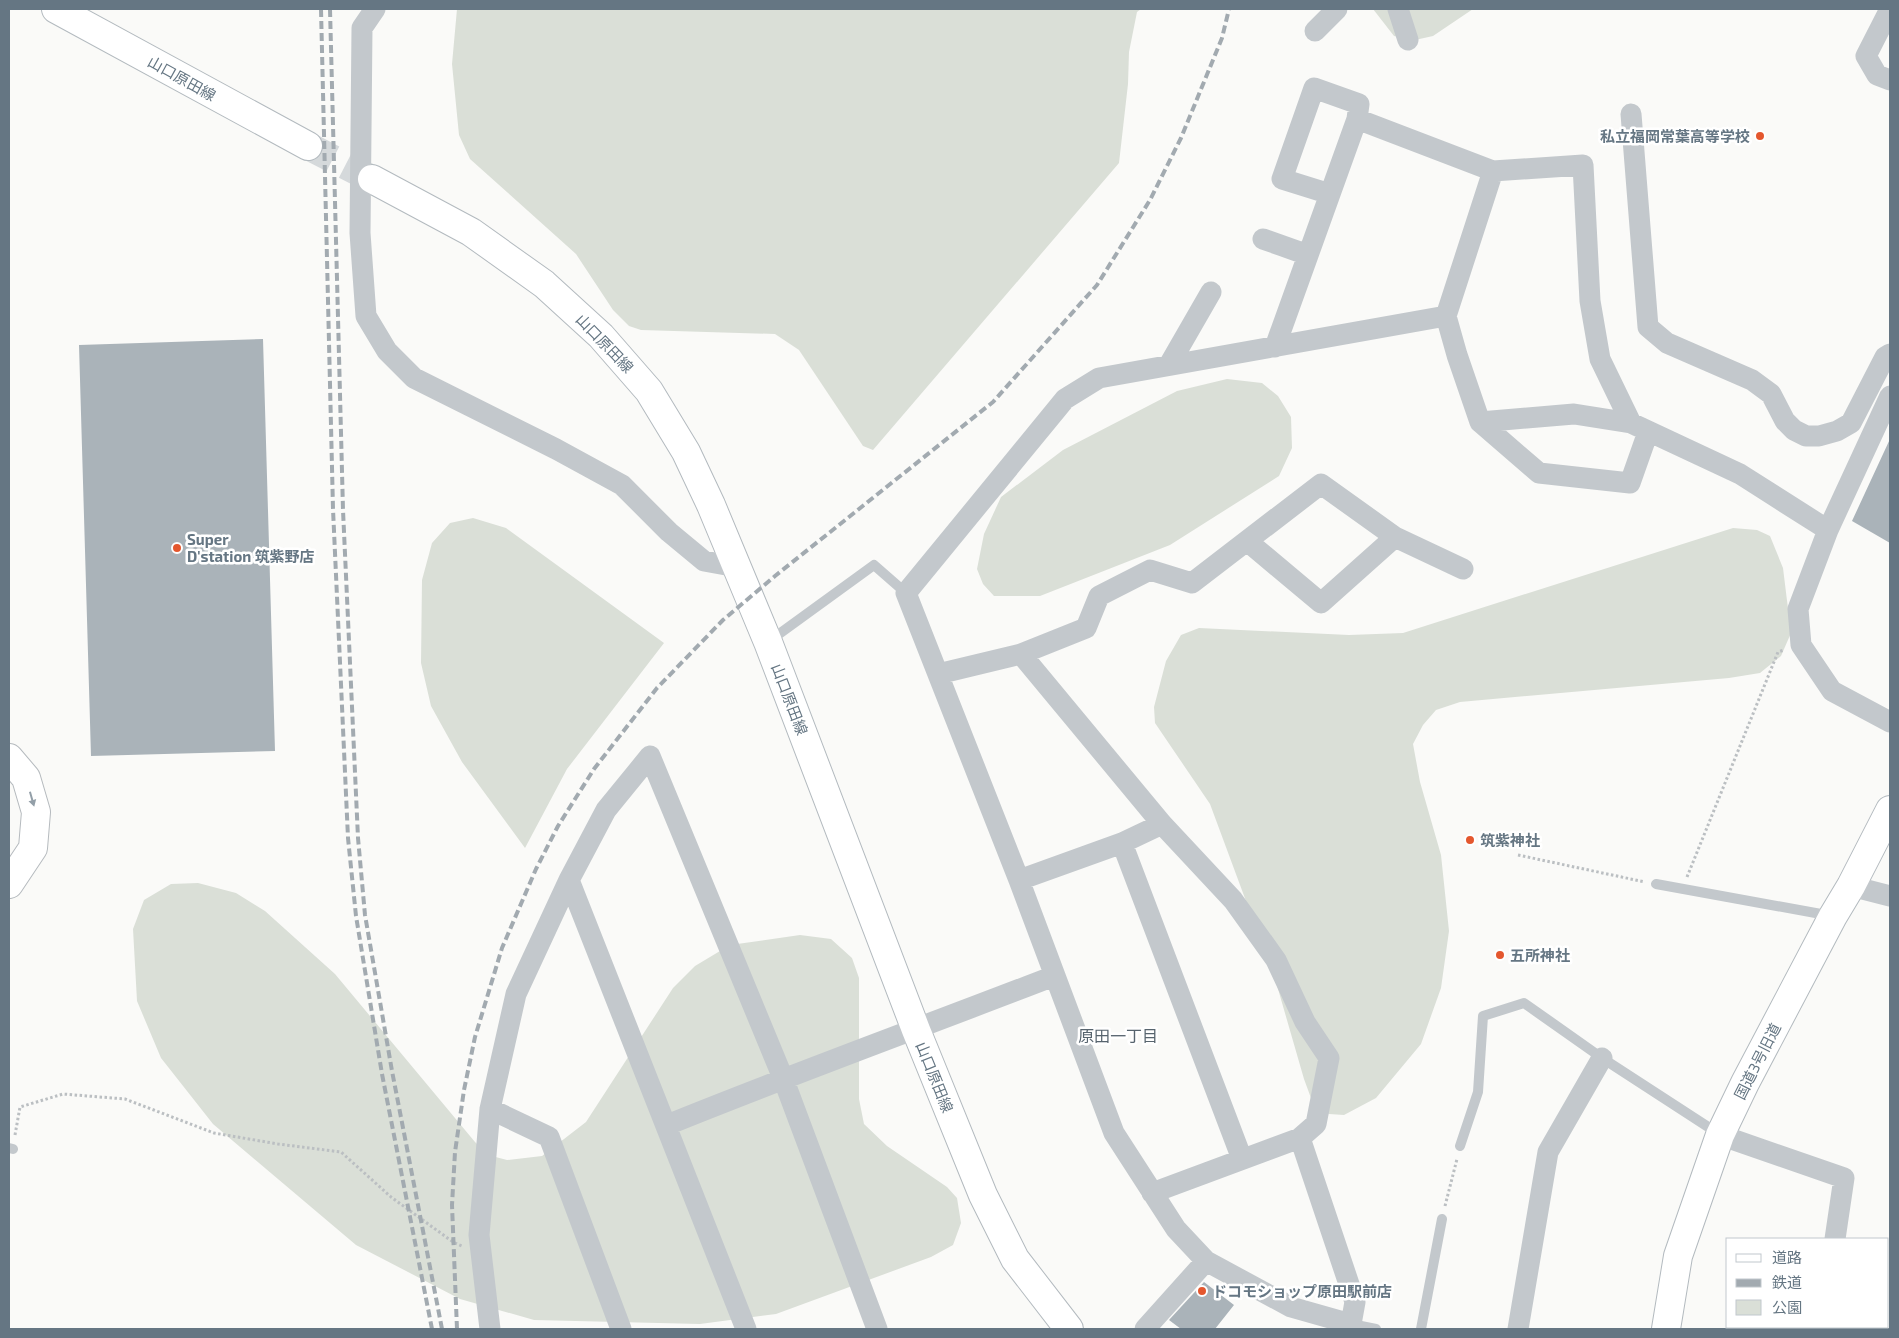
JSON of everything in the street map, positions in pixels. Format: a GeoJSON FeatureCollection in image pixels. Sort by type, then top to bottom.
{"type":"FeatureCollection","features":[{"type":"Feature","properties":{"kind":"main road","name":"山口原田線"},"geometry":{"type":"LineString","coordinates":[[69,12],[308,146]]}},
{"type":"Feature","properties":{"kind":"main road","name":"山口原田線"},"geometry":{"type":"LineString","coordinates":[[372,179],[471,232],[544,284],[601,336],[649,391],[686,452],[768,642],[916,1030],[982,1195],[1011,1251],[1069,1329]]}},
{"type":"Feature","properties":{"kind":"main road"},"geometry":{"type":"LineString","coordinates":[[9,758],[26,778],[36,812],[33,848],[9,884]]}},
{"type":"Feature","properties":{"kind":"main road","name":"国道3号旧道"},"geometry":{"type":"LineString","coordinates":[[1666,1329],[1678,1256],[1720,1135],[1890,810]]}},
{"type":"Feature","properties":{"kind":"street"},"geometry":{"type":"LineString","coordinates":[[375,9],[362,28],[360,232],[366,316],[387,350],[414,378],[556,449],[622,485],[669,532],[704,561],[737,567]]}},
{"type":"Feature","properties":{"kind":"street"},"geometry":{"type":"LineString","coordinates":[[1315,32],[1337,9]]}},
{"type":"Feature","properties":{"kind":"street"},"geometry":{"type":"LineString","coordinates":[[1398,9],[1408,40]]}},
{"type":"Feature","properties":{"kind":"street"},"geometry":{"type":"LineString","coordinates":[[1890,9],[1866,56],[1877,75],[1890,80]]}},
{"type":"Feature","properties":{"kind":"street"},"geometry":{"type":"LineString","coordinates":[[1275,346],[1308,255],[1330,194],[1357,119],[1359,104],[1314,88],[1282,179],[1330,194]]}},
{"type":"Feature","properties":{"kind":"street"},"geometry":{"type":"LineString","coordinates":[[1631,114],[1648,327],[1667,343],[1752,380],[1771,394],[1785,421],[1794,430],[1806,436],[1819,436],[1837,431],[1850,423],[1885,357],[1890,354]]}},
{"type":"Feature","properties":{"kind":"street"},"geometry":{"type":"LineString","coordinates":[[1357,119],[1493,171],[1583,166],[1590,301],[1600,360],[1639,428],[1630,483],[1539,473],[1480,422],[1457,356],[1446,316],[1493,171]]}},
{"type":"Feature","properties":{"kind":"street"},"geometry":{"type":"LineString","coordinates":[[1263,239],[1308,255]]}},
{"type":"Feature","properties":{"kind":"street"},"geometry":{"type":"LineString","coordinates":[[1169,365],[1211,292]]}},
{"type":"Feature","properties":{"kind":"street"},"geometry":{"type":"LineString","coordinates":[[1300,1138],[1355,1302],[1351,1324],[1291,1306],[1206,1261],[1176,1229],[1114,1133],[1019,880],[906,593],[1066,399],[1099,378],[1446,316]]}},
{"type":"Feature","properties":{"kind":"street"},"geometry":{"type":"LineString","coordinates":[[1890,396],[1828,530],[1798,609],[1801,645],[1832,691],[1890,722]]}},
{"type":"Feature","properties":{"kind":"street"},"geometry":{"type":"LineString","coordinates":[[1480,422],[1574,414],[1639,428],[1740,474],[1828,530]]}},
{"type":"Feature","properties":{"kind":"street"},"geometry":{"type":"LineString","coordinates":[[938,674],[1021,654],[1086,628],[1099,596],[1150,570],[1192,583],[1321,484],[1395,536],[1463,569]]}},
{"type":"Feature","properties":{"kind":"street"},"geometry":{"type":"LineString","coordinates":[[1247,540],[1321,603],[1395,536]]}},
{"type":"Feature","properties":{"kind":"street"},"geometry":{"type":"LineString","coordinates":[[1021,654],[1162,824],[1233,900],[1276,960],[1305,1022],[1329,1058],[1316,1124],[1300,1138],[1152,1193]]}},
{"type":"Feature","properties":{"kind":"street"},"geometry":{"type":"LineString","coordinates":[[490,1329],[479,1235],[490,1110],[516,994],[569,880],[606,810],[650,756],[783,1078],[878,1329]]}},
{"type":"Feature","properties":{"kind":"street"},"geometry":{"type":"LineString","coordinates":[[1019,880],[1122,843],[1162,824]]}},
{"type":"Feature","properties":{"kind":"street"},"geometry":{"type":"LineString","coordinates":[[1122,843],[1242,1159]]}},
{"type":"Feature","properties":{"kind":"street"},"geometry":{"type":"LineString","coordinates":[[569,880],[667,1124],[746,1329]]}},
{"type":"Feature","properties":{"kind":"street"},"geometry":{"type":"LineString","coordinates":[[1851,886],[1890,896]]}},
{"type":"Feature","properties":{"kind":"street"},"geometry":{"type":"LineString","coordinates":[[667,1124],[783,1078],[916,1030],[1054,976]]}},
{"type":"Feature","properties":{"kind":"street"},"geometry":{"type":"LineString","coordinates":[[1518,1329],[1548,1152],[1602,1058]]}},
{"type":"Feature","properties":{"kind":"street"},"geometry":{"type":"LineString","coordinates":[[490,1110],[549,1136],[621,1329]]}},
{"type":"Feature","properties":{"kind":"street"},"geometry":{"type":"LineString","coordinates":[[1720,1135],[1844,1178],[1835,1238]]}},
{"type":"Feature","properties":{"kind":"street"},"geometry":{"type":"LineString","coordinates":[[1145,1329],[1206,1261]]}},
{"type":"Feature","properties":{"kind":"lane"},"geometry":{"type":"LineString","coordinates":[[768,642],[874,565],[906,593]]}},
{"type":"Feature","properties":{"kind":"lane"},"geometry":{"type":"LineString","coordinates":[[1656,884],[1833,916]]}},
{"type":"Feature","properties":{"kind":"lane"},"geometry":{"type":"LineString","coordinates":[[1460,1146],[1478,1092],[1483,1016],[1524,1003],[1602,1058],[1720,1135]]}},
{"type":"Feature","properties":{"kind":"lane"},"geometry":{"type":"LineString","coordinates":[[1421,1329],[1442,1219]]}},
{"type":"Feature","properties":{"kind":"lane"},"geometry":{"type":"LineString","coordinates":[[1351,1324],[1376,1329]]}},
{"type":"Feature","properties":{"kind":"path"},"geometry":{"type":"LineString","coordinates":[[1682,889],[1778,652],[1801,645]]}},
{"type":"Feature","properties":{"kind":"path"},"geometry":{"type":"LineString","coordinates":[[1518,855],[1656,884]]}},
{"type":"Feature","properties":{"kind":"path"},"geometry":{"type":"LineString","coordinates":[[11,1148],[20,1107],[63,1094],[125,1099],[214,1133],[342,1152],[391,1197],[453,1242],[481,1254]]}},
{"type":"Feature","properties":{"kind":"path"},"geometry":{"type":"LineString","coordinates":[[1442,1219],[1460,1146]]}},
{"type":"Feature","properties":{"kind":"green space"},"geometry":{"type":"Polygon","coordinates":[[[457,9],[1141,9],[1137,12],[1129,52],[1128,84],[1119,163],[873,450],[863,446],[799,350],[775,334],[641,330],[629,326],[613,310],[576,254],[470,159],[459,135],[452,64],[457,9]]]}},
{"type":"Feature","properties":{"kind":"green space"},"geometry":{"type":"Polygon","coordinates":[[[1373,9],[1473,9],[1433,36],[1415,40],[1394,36],[1373,9]]]}},
{"type":"Feature","properties":{"kind":"green space"},"geometry":{"type":"Polygon","coordinates":[[[1227,379],[1262,383],[1278,396],[1291,417],[1292,448],[1279,476],[1170,545],[1040,596],[994,596],[983,584],[977,569],[984,534],[1001,497],[1063,450],[1177,391],[1227,379]]]}},
{"type":"Feature","properties":{"kind":"green space"},"geometry":{"type":"Polygon","coordinates":[[[473,518],[506,528],[664,643],[567,769],[525,848],[462,762],[431,706],[421,663],[422,580],[432,543],[450,523],[473,518]]]}},
{"type":"Feature","properties":{"kind":"green space"},"geometry":{"type":"Polygon","coordinates":[[[1733,528],[1757,530],[1770,536],[1783,568],[1791,633],[1781,656],[1760,673],[1729,678],[1460,702],[1436,710],[1423,725],[1413,744],[1420,782],[1441,855],[1449,931],[1441,988],[1421,1044],[1376,1098],[1344,1115],[1329,1114],[1315,1109],[1304,1079],[1276,982],[1210,804],[1155,723],[1154,707],[1166,661],[1181,635],[1199,628],[1349,635],[1403,633],[1733,528]]]}},
{"type":"Feature","properties":{"kind":"green space"},"geometry":{"type":"Polygon","coordinates":[[[198,883],[236,893],[265,911],[335,974],[475,1142],[488,1155],[507,1160],[542,1156],[586,1122],[673,988],[695,966],[730,945],[800,935],[831,939],[852,958],[859,978],[859,1099],[864,1124],[887,1146],[947,1187],[957,1198],[961,1223],[953,1245],[931,1257],[776,1314],[700,1324],[534,1320],[460,1299],[356,1245],[213,1124],[161,1058],[137,1001],[133,929],[144,900],[171,884],[198,883]]]}},
{"type":"Feature","properties":{"kind":"building","name":"Super D'station 筑紫野店"},"geometry":{"type":"Polygon","coordinates":[[[263,339],[275,751],[91,756],[79,345],[263,339]]]}},
{"type":"Feature","properties":{"kind":"building"},"geometry":{"type":"Polygon","coordinates":[[[1890,439],[1890,543],[1852,521],[1890,439]]]}},
{"type":"Feature","properties":{"kind":"building","name":"ドコモショップ原田駅前店"},"geometry":{"type":"Polygon","coordinates":[[[1204,1282],[1234,1305],[1215,1329],[1181,1329],[1169,1320],[1204,1282]]]}},
{"type":"Feature","properties":{"kind":"tunnel"},"geometry":{"type":"LineString","coordinates":[[308,146],[372,179]]}},
{"type":"Feature","properties":{"kind":"railway"},"geometry":{"type":"LineString","coordinates":[[321,9],[333,509],[348,838],[356,916],[382,1074],[432,1329]]}},
{"type":"Feature","properties":{"kind":"railway"},"geometry":{"type":"LineString","coordinates":[[330,9],[343,510],[358,838],[365,915],[392,1071],[442,1329]]}},
{"type":"Feature","properties":{"kind":"railway"},"geometry":{"type":"LineString","coordinates":[[457,1329],[452,1205],[455,1152],[464,1090],[475,1037],[502,948],[536,869],[558,826],[594,769],[657,688],[723,620],[775,576],[993,402],[1097,285],[1150,200],[1181,138],[1222,38],[1229,9]]}},
{"type":"Feature","properties":{"kind":"place","name":"私立福岡常葉高等学校"},"geometry":{"type":"Point","coordinates":[1760,136]}},
{"type":"Feature","properties":{"kind":"place","name":"Super D'station 筑紫野店"},"geometry":{"type":"Point","coordinates":[177,548]}},
{"type":"Feature","properties":{"kind":"place","name":"筑紫神社"},"geometry":{"type":"Point","coordinates":[1470,840]}},
{"type":"Feature","properties":{"kind":"place","name":"五所神社"},"geometry":{"type":"Point","coordinates":[1500,955]}},
{"type":"Feature","properties":{"kind":"place","name":"ドコモショップ原田駅前店"},"geometry":{"type":"Point","coordinates":[1202,1291]}},
{"type":"Feature","properties":{"kind":"district","name":"原田一丁目"},"geometry":{"type":"Point","coordinates":[1118,1035]}}]}
